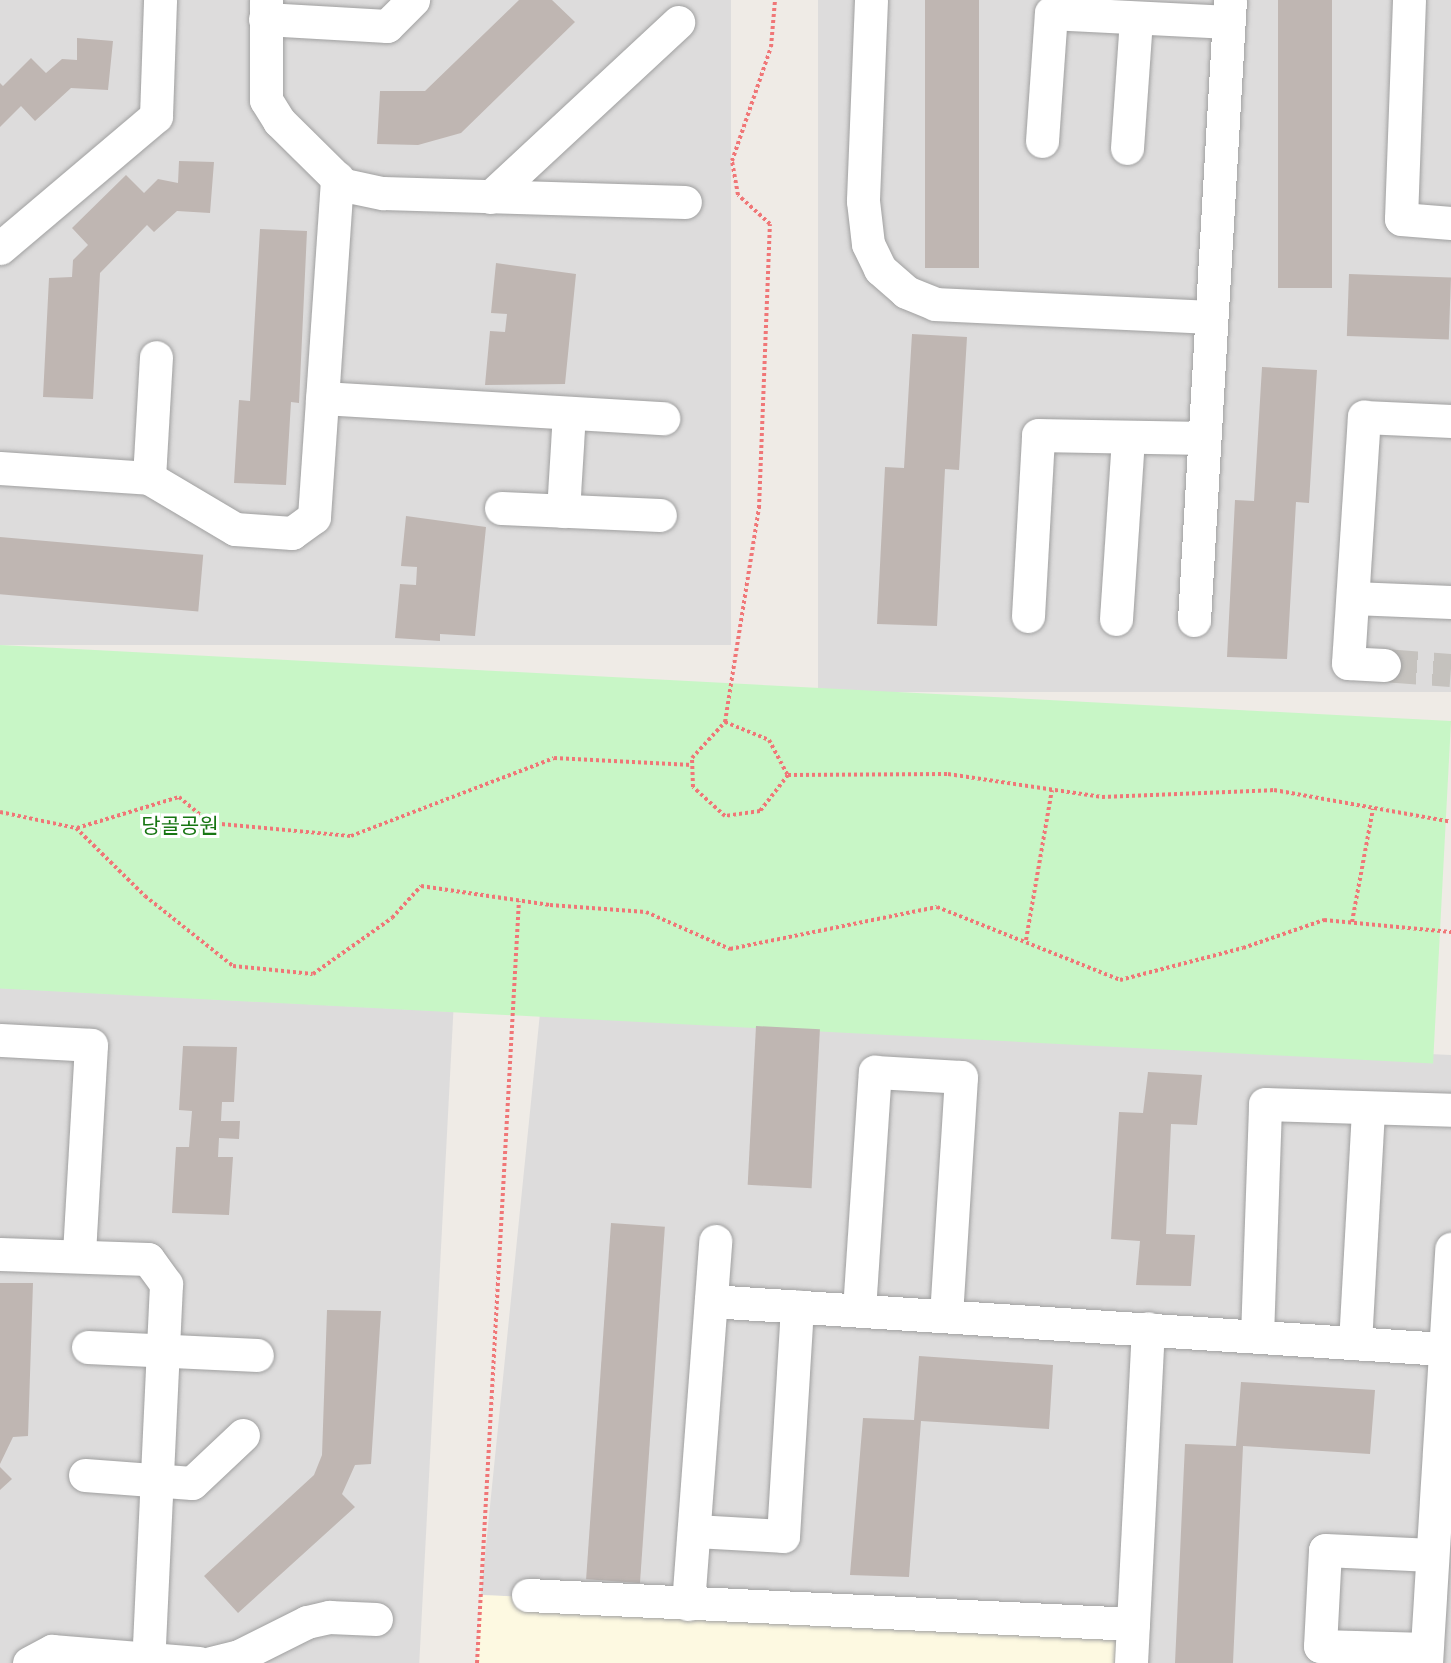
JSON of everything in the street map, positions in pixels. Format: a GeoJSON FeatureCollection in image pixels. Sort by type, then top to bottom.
{"type":"FeatureCollection","features":[{"type":"Feature","properties":{"kind":"lane"},"geometry":{"type":"LineString","coordinates":[[0,248],[156,116],[160,0]]}},
{"type":"Feature","properties":{"kind":"lane"},"geometry":{"type":"LineString","coordinates":[[413,0],[387,26],[266,9],[266,100],[279,121],[337,178],[360,192],[685,202]]}},
{"type":"Feature","properties":{"kind":"lane"},"geometry":{"type":"LineString","coordinates":[[871,0],[863,201],[868,244],[880,269],[906,292],[935,304],[1211,317]]}},
{"type":"Feature","properties":{"kind":"lane"},"geometry":{"type":"LineString","coordinates":[[1409,0],[1401,219],[1451,223]]}},
{"type":"Feature","properties":{"kind":"lane"},"geometry":{"type":"LineString","coordinates":[[1042,141],[1051,13],[1136,18],[1229,11],[1194,620]]}},
{"type":"Feature","properties":{"kind":"lane"},"geometry":{"type":"LineString","coordinates":[[1127,148],[1136,18]]}},
{"type":"Feature","properties":{"kind":"lane"},"geometry":{"type":"LineString","coordinates":[[490,196],[678,22]]}},
{"type":"Feature","properties":{"kind":"lane"},"geometry":{"type":"LineString","coordinates":[[0,468],[149,478],[235,529],[292,533],[314,517],[337,178]]}},
{"type":"Feature","properties":{"kind":"lane"},"geometry":{"type":"LineString","coordinates":[[149,478],[156,357]]}},
{"type":"Feature","properties":{"kind":"lane"},"geometry":{"type":"LineString","coordinates":[[322,398],[663,418]]}},
{"type":"Feature","properties":{"kind":"lane"},"geometry":{"type":"LineString","coordinates":[[563,511],[569,413]]}},
{"type":"Feature","properties":{"kind":"lane"},"geometry":{"type":"LineString","coordinates":[[1384,665],[1348,663],[1364,417],[1451,421]]}},
{"type":"Feature","properties":{"kind":"lane"},"geometry":{"type":"LineString","coordinates":[[1028,616],[1038,435],[1204,438]]}},
{"type":"Feature","properties":{"kind":"lane"},"geometry":{"type":"LineString","coordinates":[[1116,619],[1128,436]]}},
{"type":"Feature","properties":{"kind":"lane"},"geometry":{"type":"LineString","coordinates":[[501,508],[660,516]]}},
{"type":"Feature","properties":{"kind":"lane"},"geometry":{"type":"LineString","coordinates":[[1353,598],[1451,602]]}},
{"type":"Feature","properties":{"kind":"lane"},"geometry":{"type":"LineString","coordinates":[[0,1040],[91,1045],[80,1256]]}},
{"type":"Feature","properties":{"kind":"lane"},"geometry":{"type":"LineString","coordinates":[[859,1310],[875,1072],[961,1077],[946,1316]]}},
{"type":"Feature","properties":{"kind":"lane"},"geometry":{"type":"LineString","coordinates":[[1257,1336],[1265,1104],[1451,1110]]}},
{"type":"Feature","properties":{"kind":"lane"},"geometry":{"type":"LineString","coordinates":[[1355,1343],[1368,1108]]}},
{"type":"Feature","properties":{"kind":"lane"},"geometry":{"type":"LineString","coordinates":[[688,1604],[715,1241]]}},
{"type":"Feature","properties":{"kind":"lane"},"geometry":{"type":"LineString","coordinates":[[1439,1546],[1325,1550],[1320,1646],[1433,1644],[1439,1546],[1444,1349],[1451,1249]]}},
{"type":"Feature","properties":{"kind":"lane"},"geometry":{"type":"LineString","coordinates":[[0,1254],[148,1259],[166,1284],[148,1661]]}},
{"type":"Feature","properties":{"kind":"lane"},"geometry":{"type":"LineString","coordinates":[[711,1301],[1444,1349]]}},
{"type":"Feature","properties":{"kind":"lane"},"geometry":{"type":"LineString","coordinates":[[694,1532],[783,1536],[797,1306]]}},
{"type":"Feature","properties":{"kind":"lane"},"geometry":{"type":"LineString","coordinates":[[1131,1663],[1148,1328]]}},
{"type":"Feature","properties":{"kind":"lane"},"geometry":{"type":"LineString","coordinates":[[88,1347],[257,1355]]}},
{"type":"Feature","properties":{"kind":"lane"},"geometry":{"type":"LineString","coordinates":[[86,1475],[192,1483],[243,1435]]}},
{"type":"Feature","properties":{"kind":"lane"},"geometry":{"type":"LineString","coordinates":[[528,1595],[1133,1624]]}},
{"type":"Feature","properties":{"kind":"lane"},"geometry":{"type":"LineString","coordinates":[[211,1663],[239,1656],[307,1622],[329,1617],[376,1619]]}},
{"type":"Feature","properties":{"kind":"lane"},"geometry":{"type":"LineString","coordinates":[[29,1663],[52,1651],[148,1661],[199,1663]]}},
{"type":"Feature","properties":{"kind":"path"},"geometry":{"type":"LineString","coordinates":[[775,0],[771,47],[732,161],[738,195],[770,224],[759,508],[726,722],[692,758],[692,765],[693,787],[725,816],[760,811],[788,775]]}},
{"type":"Feature","properties":{"kind":"path"},"geometry":{"type":"LineString","coordinates":[[726,722],[770,740],[788,775]]}},
{"type":"Feature","properties":{"kind":"path"},"geometry":{"type":"LineString","coordinates":[[0,812],[76,828],[179,797],[210,823],[351,836],[554,758],[692,765]]}},
{"type":"Feature","properties":{"kind":"path"},"geometry":{"type":"LineString","coordinates":[[788,775],[948,774],[1102,797],[1274,790],[1451,822]]}},
{"type":"Feature","properties":{"kind":"path"},"geometry":{"type":"LineString","coordinates":[[1026,940],[1052,790]]}},
{"type":"Feature","properties":{"kind":"path"},"geometry":{"type":"LineString","coordinates":[[1353,922],[1373,809]]}},
{"type":"Feature","properties":{"kind":"path"},"geometry":{"type":"LineString","coordinates":[[76,828],[145,896],[233,966],[313,974],[392,918],[421,886],[519,901],[646,912],[730,949],[937,907],[1026,940],[1120,980],[1243,948],[1323,920],[1451,932]]}},
{"type":"Feature","properties":{"kind":"path"},"geometry":{"type":"LineString","coordinates":[[477,1663],[519,901]]}},
{"type":"Feature","properties":{"kind":"shaded area"},"geometry":{"type":"Polygon","coordinates":[[[0,0],[731,0],[731,645],[0,645],[0,0]]]}},
{"type":"Feature","properties":{"kind":"shaded area"},"geometry":{"type":"Polygon","coordinates":[[[818,0],[1451,0],[1451,692],[818,692],[818,0]]]}},
{"type":"Feature","properties":{"kind":"shaded area"},"geometry":{"type":"Polygon","coordinates":[[[0,988],[453,1012],[419,1663],[0,1663],[0,988]]]}},
{"type":"Feature","properties":{"kind":"shaded area"},"geometry":{"type":"Polygon","coordinates":[[[540,1013],[1451,1055],[1451,1663],[1132,1663],[1132,1624],[481,1595],[540,1013]]]}},
{"type":"Feature","properties":{"kind":"shaded area"},"geometry":{"type":"Polygon","coordinates":[[[481,1595],[1133,1624],[1129,1663],[477,1663],[481,1595]]]}},
{"type":"Feature","properties":{"kind":"green space","name":"당골공원"},"geometry":{"type":"Polygon","coordinates":[[[0,645],[1451,721],[1433,1064],[0,988],[0,645]]]}},
{"type":"Feature","properties":{"kind":"building"},"geometry":{"type":"Polygon","coordinates":[[[519,0],[552,0],[575,22],[461,133],[418,145],[377,144],[380,91],[425,91],[519,0]]]}},
{"type":"Feature","properties":{"kind":"building"},"geometry":{"type":"Polygon","coordinates":[[[925,0],[979,0],[979,268],[925,268],[925,0]]]}},
{"type":"Feature","properties":{"kind":"building"},"geometry":{"type":"Polygon","coordinates":[[[1278,0],[1332,0],[1332,288],[1278,288],[1278,0]]]}},
{"type":"Feature","properties":{"kind":"building"},"geometry":{"type":"Polygon","coordinates":[[[77,38],[113,41],[108,90],[71,88],[35,121],[21,106],[0,127],[0,83],[3,86],[31,58],[46,73],[62,59],[77,60],[77,38]]]}},
{"type":"Feature","properties":{"kind":"building"},"geometry":{"type":"Polygon","coordinates":[[[179,161],[214,162],[210,213],[177,211],[154,232],[147,225],[100,273],[93,399],[43,397],[49,278],[72,277],[73,260],[88,245],[72,228],[126,175],[144,193],[158,179],[178,183],[179,161]]]}},
{"type":"Feature","properties":{"kind":"building"},"geometry":{"type":"Polygon","coordinates":[[[260,229],[307,231],[299,403],[291,402],[286,485],[234,483],[239,400],[250,401],[260,229]]]}},
{"type":"Feature","properties":{"kind":"building"},"geometry":{"type":"Polygon","coordinates":[[[496,263],[576,274],[565,384],[485,385],[490,331],[505,332],[507,314],[491,313],[496,263]]]}},
{"type":"Feature","properties":{"kind":"building"},"geometry":{"type":"Polygon","coordinates":[[[1349,274],[1451,278],[1449,340],[1347,336],[1349,274]]]}},
{"type":"Feature","properties":{"kind":"building"},"geometry":{"type":"Polygon","coordinates":[[[912,334],[967,337],[959,470],[945,469],[937,626],[877,624],[885,467],[904,468],[912,334]]]}},
{"type":"Feature","properties":{"kind":"building"},"geometry":{"type":"Polygon","coordinates":[[[1262,367],[1317,370],[1309,503],[1296,502],[1287,659],[1227,657],[1235,500],[1254,501],[1262,367]]]}},
{"type":"Feature","properties":{"kind":"building"},"geometry":{"type":"Polygon","coordinates":[[[406,516],[486,527],[475,636],[440,634],[440,641],[395,638],[400,584],[416,585],[417,567],[401,566],[406,516]]]}},
{"type":"Feature","properties":{"kind":"building"},"geometry":{"type":"Polygon","coordinates":[[[0,537],[203,555],[198,612],[0,594],[0,537]]]}},
{"type":"Feature","properties":{"kind":"building"},"geometry":{"type":"Polygon","coordinates":[[[756,1026],[820,1029],[812,1188],[748,1185],[756,1026]]]}},
{"type":"Feature","properties":{"kind":"building"},"geometry":{"type":"Polygon","coordinates":[[[183,1046],[237,1047],[234,1102],[222,1102],[221,1121],[240,1121],[239,1139],[219,1138],[218,1157],[233,1157],[229,1215],[172,1213],[176,1147],[189,1147],[192,1111],[179,1110],[183,1046]]]}},
{"type":"Feature","properties":{"kind":"building"},"geometry":{"type":"Polygon","coordinates":[[[1148,1072],[1202,1075],[1197,1125],[1171,1124],[1166,1234],[1195,1235],[1191,1286],[1136,1285],[1140,1241],[1111,1239],[1119,1112],[1143,1113],[1148,1072]]]}},
{"type":"Feature","properties":{"kind":"building"},"geometry":{"type":"Polygon","coordinates":[[[611,1223],[665,1227],[640,1583],[586,1579],[611,1223]]]}},
{"type":"Feature","properties":{"kind":"building"},"geometry":{"type":"Polygon","coordinates":[[[0,1283],[33,1283],[28,1436],[13,1437],[0,1464],[0,1283]]]}},
{"type":"Feature","properties":{"kind":"building"},"geometry":{"type":"Polygon","coordinates":[[[327,1310],[381,1311],[371,1464],[355,1465],[342,1494],[355,1507],[238,1613],[204,1576],[314,1475],[322,1455],[327,1310]]]}},
{"type":"Feature","properties":{"kind":"building"},"geometry":{"type":"Polygon","coordinates":[[[919,1356],[1053,1365],[1049,1429],[921,1421],[909,1577],[850,1575],[863,1418],[914,1420],[919,1356]]]}},
{"type":"Feature","properties":{"kind":"building"},"geometry":{"type":"Polygon","coordinates":[[[1241,1382],[1375,1390],[1370,1454],[1243,1446],[1233,1663],[1175,1663],[1185,1444],[1236,1446],[1241,1382]]]}},
{"type":"Feature","properties":{"kind":"building"},"geometry":{"type":"Polygon","coordinates":[[[0,1467],[12,1479],[0,1490],[0,1467]]]}},
{"type":"Feature","properties":{"kind":"tunnel"},"geometry":{"type":"LineString","coordinates":[[1384,665],[1451,670]]}}]}
